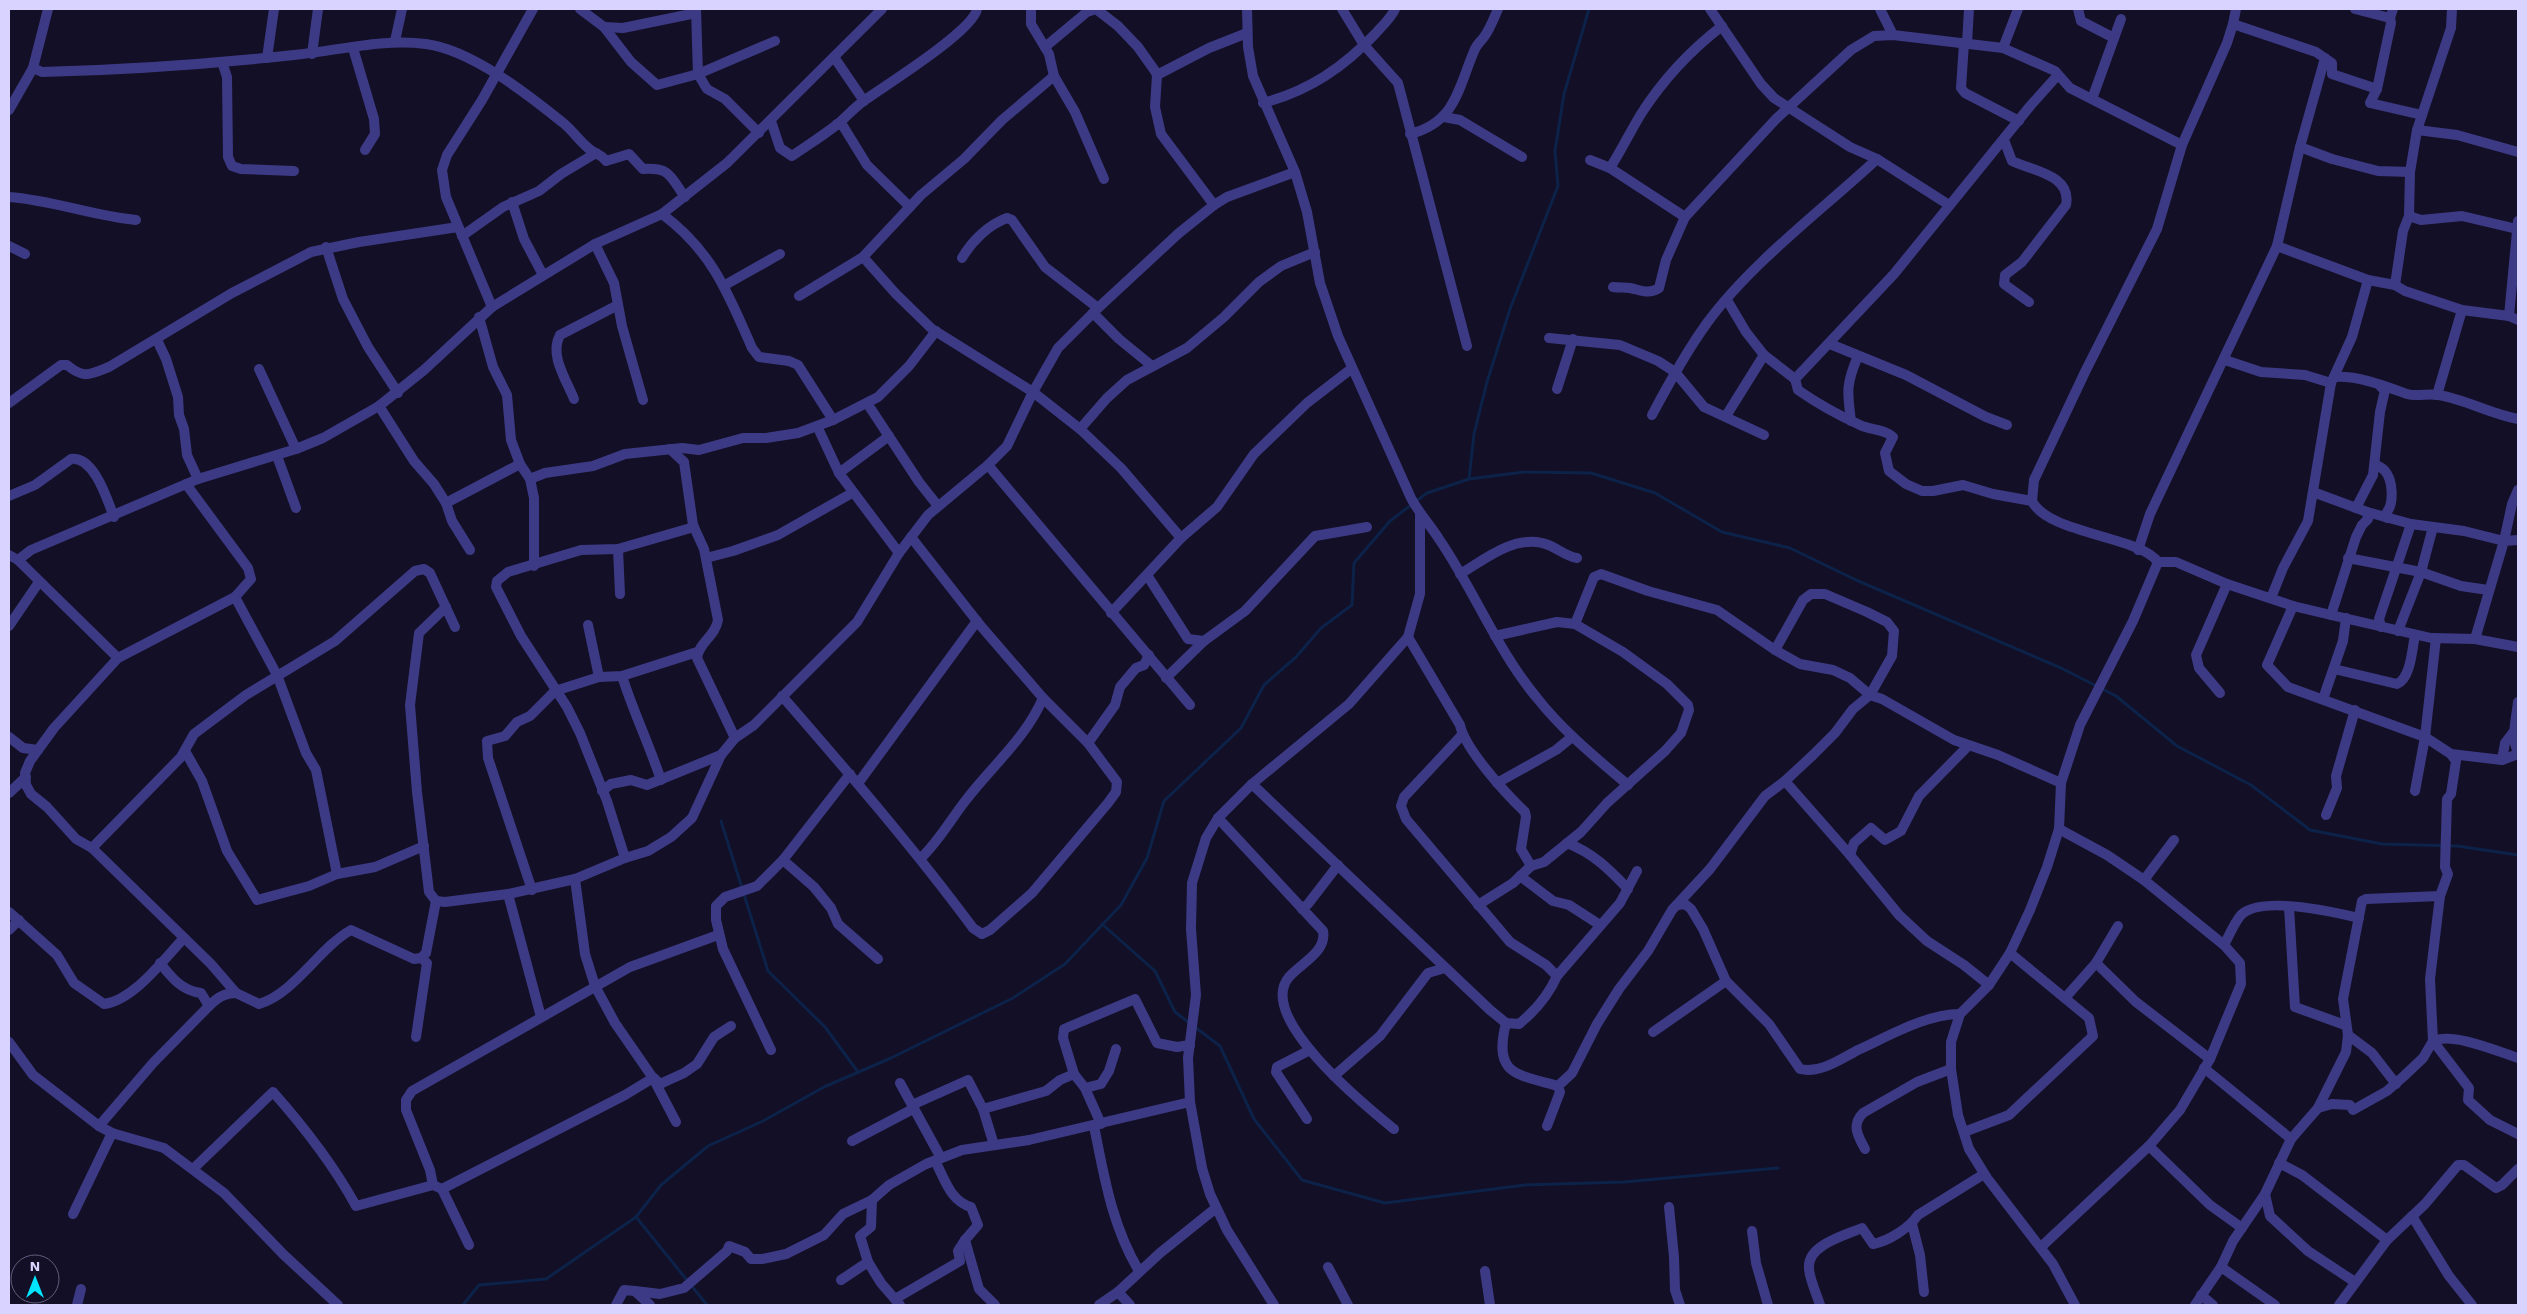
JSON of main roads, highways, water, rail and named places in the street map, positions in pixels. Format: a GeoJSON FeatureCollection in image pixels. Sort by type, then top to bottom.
{"type":"FeatureCollection","features":[{"type":"Feature","properties":{"kind":"waterway"},"geometry":{"type":"LineString","coordinates":[[1469,479],[1474,434],[1487,382],[1510,309],[1558,186],[1555,151],[1564,94],[1589,9]]}},
{"type":"Feature","properties":{"kind":"waterway"},"geometry":{"type":"LineString","coordinates":[[463,1305],[479,1285],[546,1279],[636,1217],[661,1185],[708,1146],[763,1121],[824,1087],[891,1058],[1013,998],[1065,964],[1121,905],[1147,858],[1164,801],[1241,728],[1264,685],[1296,657],[1321,628],[1352,605],[1354,563],[1390,521],[1427,493],[1469,479],[1524,472],[1591,473],[1655,493],[1722,532],[1790,548],[1856,580],[2061,668],[2116,696],[2177,746],[2251,785],[2310,830],[2382,844],[2457,846],[2518,855]]}},
{"type":"Feature","properties":{"kind":"waterway"},"geometry":{"type":"LineString","coordinates":[[721,821],[768,971],[825,1027],[858,1072]]}},
{"type":"Feature","properties":{"kind":"waterway"},"geometry":{"type":"LineString","coordinates":[[1102,924],[1155,971],[1175,1012],[1220,1046],[1254,1119],[1302,1180],[1385,1203],[1525,1185],[1624,1182],[1778,1168]]}},
{"type":"Feature","properties":{"kind":"waterway"},"geometry":{"type":"LineString","coordinates":[[636,1217],[707,1305]]}}]}
